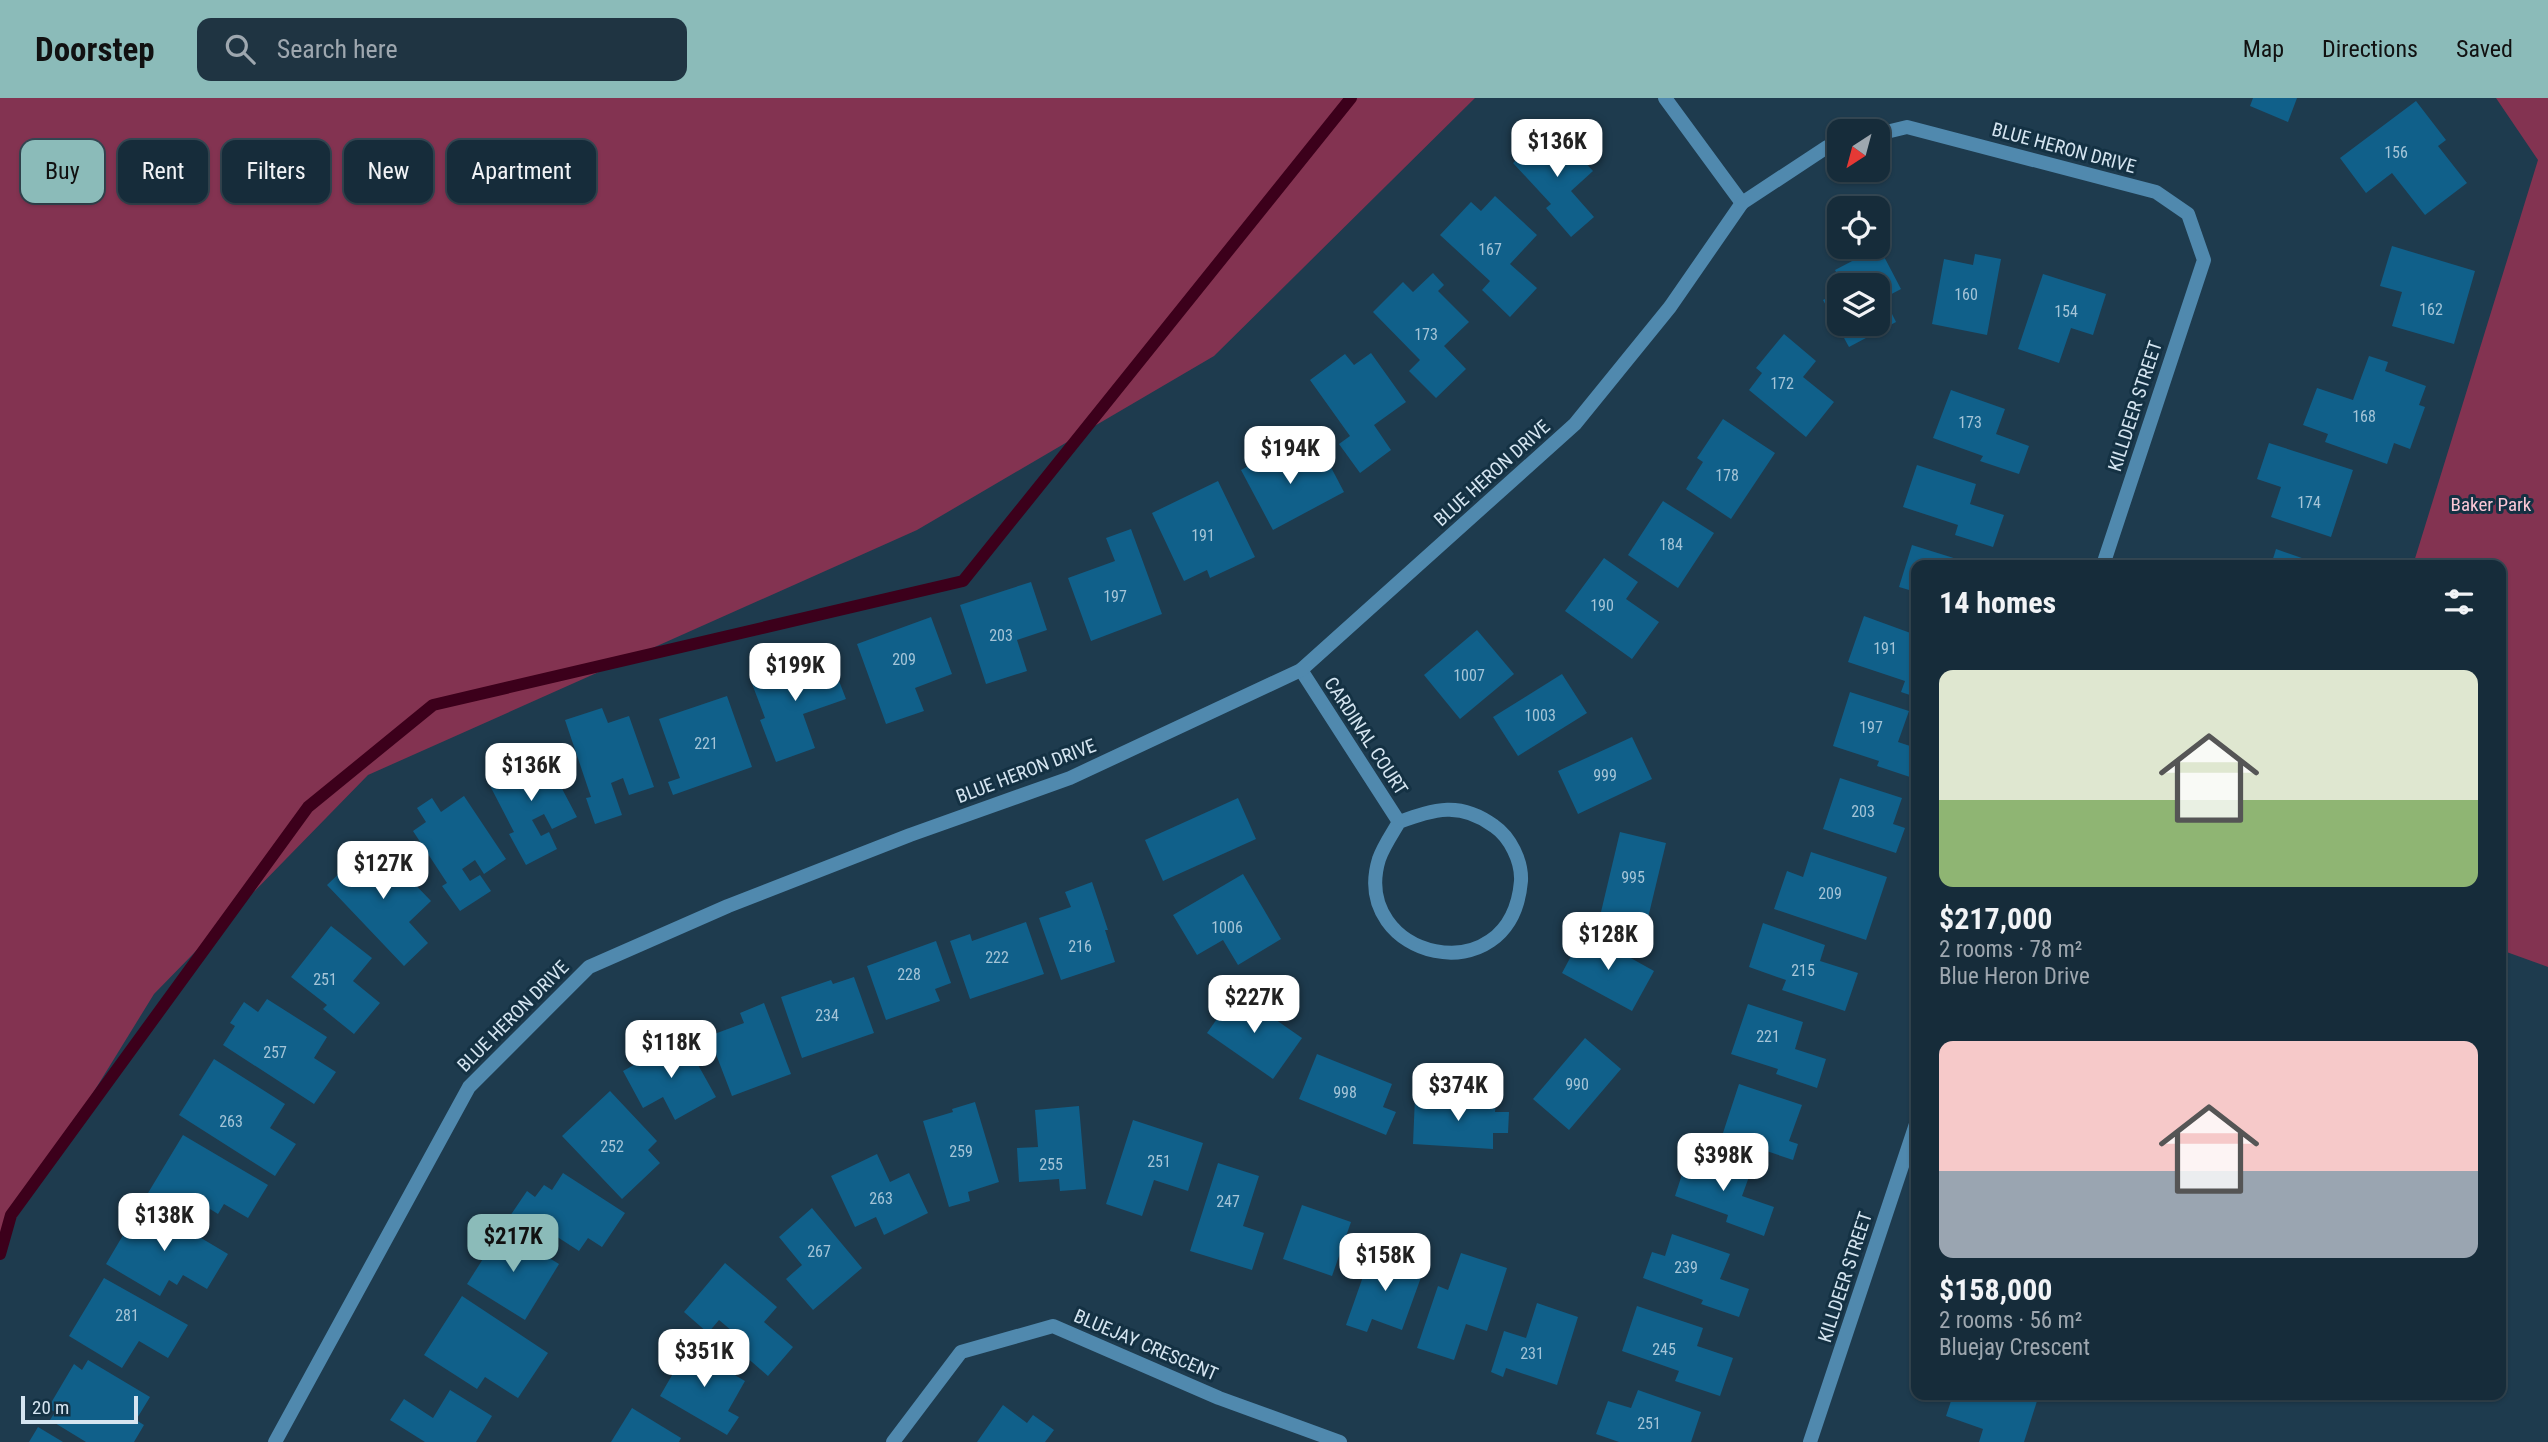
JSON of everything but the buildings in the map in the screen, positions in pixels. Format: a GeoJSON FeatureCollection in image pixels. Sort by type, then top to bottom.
{"type":"FeatureCollection","features":[{"type":"Feature","properties":{"kind":"street"},"geometry":{"type":"LineString","coordinates":[[1665,98],[1742,203]]}},
{"type":"Feature","properties":{"kind":"street","name":"BLUE HERON DRIVE"},"geometry":{"type":"LineString","coordinates":[[1890,131],[1906,127],[2156,191],[2188,214],[2204,260]]}},
{"type":"Feature","properties":{"kind":"street","name":"BLUE HERON DRIVE"},"geometry":{"type":"LineString","coordinates":[[275,1442],[470,1087],[589,967],[767,891],[910,835],[1070,778],[1301,670],[1575,424],[1670,307],[1742,203],[1827,147]]}},
{"type":"Feature","properties":{"kind":"street","name":"KILLDEER STREET"},"geometry":{"type":"LineString","coordinates":[[2105,560],[2204,260]]}},
{"type":"Feature","properties":{"kind":"street","name":"CARDINAL COURT"},"geometry":{"type":"LineString","coordinates":[[1301,670],[1399,822]]}},
{"type":"Feature","properties":{"kind":"street","name":"CARDINAL COURT"},"geometry":{"type":"LineString","coordinates":[[1456,809],[1480,816],[1501,831],[1515,851],[1521,875],[1519,900],[1509,922],[1493,939],[1473,950],[1450,954],[1427,951],[1406,940],[1390,925],[1379,904],[1376,881],[1379,858],[1399,822],[1432,810],[1456,809]]}},
{"type":"Feature","properties":{"kind":"street","name":"KILLDEER STREET"},"geometry":{"type":"LineString","coordinates":[[1810,1442],[1911,1139]]}},
{"type":"Feature","properties":{"kind":"street","name":"BLUEJAY CRESCENT"},"geometry":{"type":"LineString","coordinates":[[893,1442],[961,1352],[1053,1326],[1219,1398],[1340,1442]]}},
{"type":"Feature","properties":{"kind":"green space"},"geometry":{"type":"Polygon","coordinates":[[[0,98],[1475,98],[1214,356],[917,530],[368,775],[154,994],[0,1244],[0,98]]]}},
{"type":"Feature","properties":{"kind":"green space","name":"Baker Park"},"geometry":{"type":"Polygon","coordinates":[[[2496,98],[2548,98],[2548,967],[2506,952],[2506,560],[2415,560],[2538,160],[2496,98]]]}},
{"type":"Feature","properties":{"kind":"waterway"},"geometry":{"type":"LineString","coordinates":[[0,1254],[11,1215],[308,807],[433,705],[963,581],[1351,98]]}}]}
